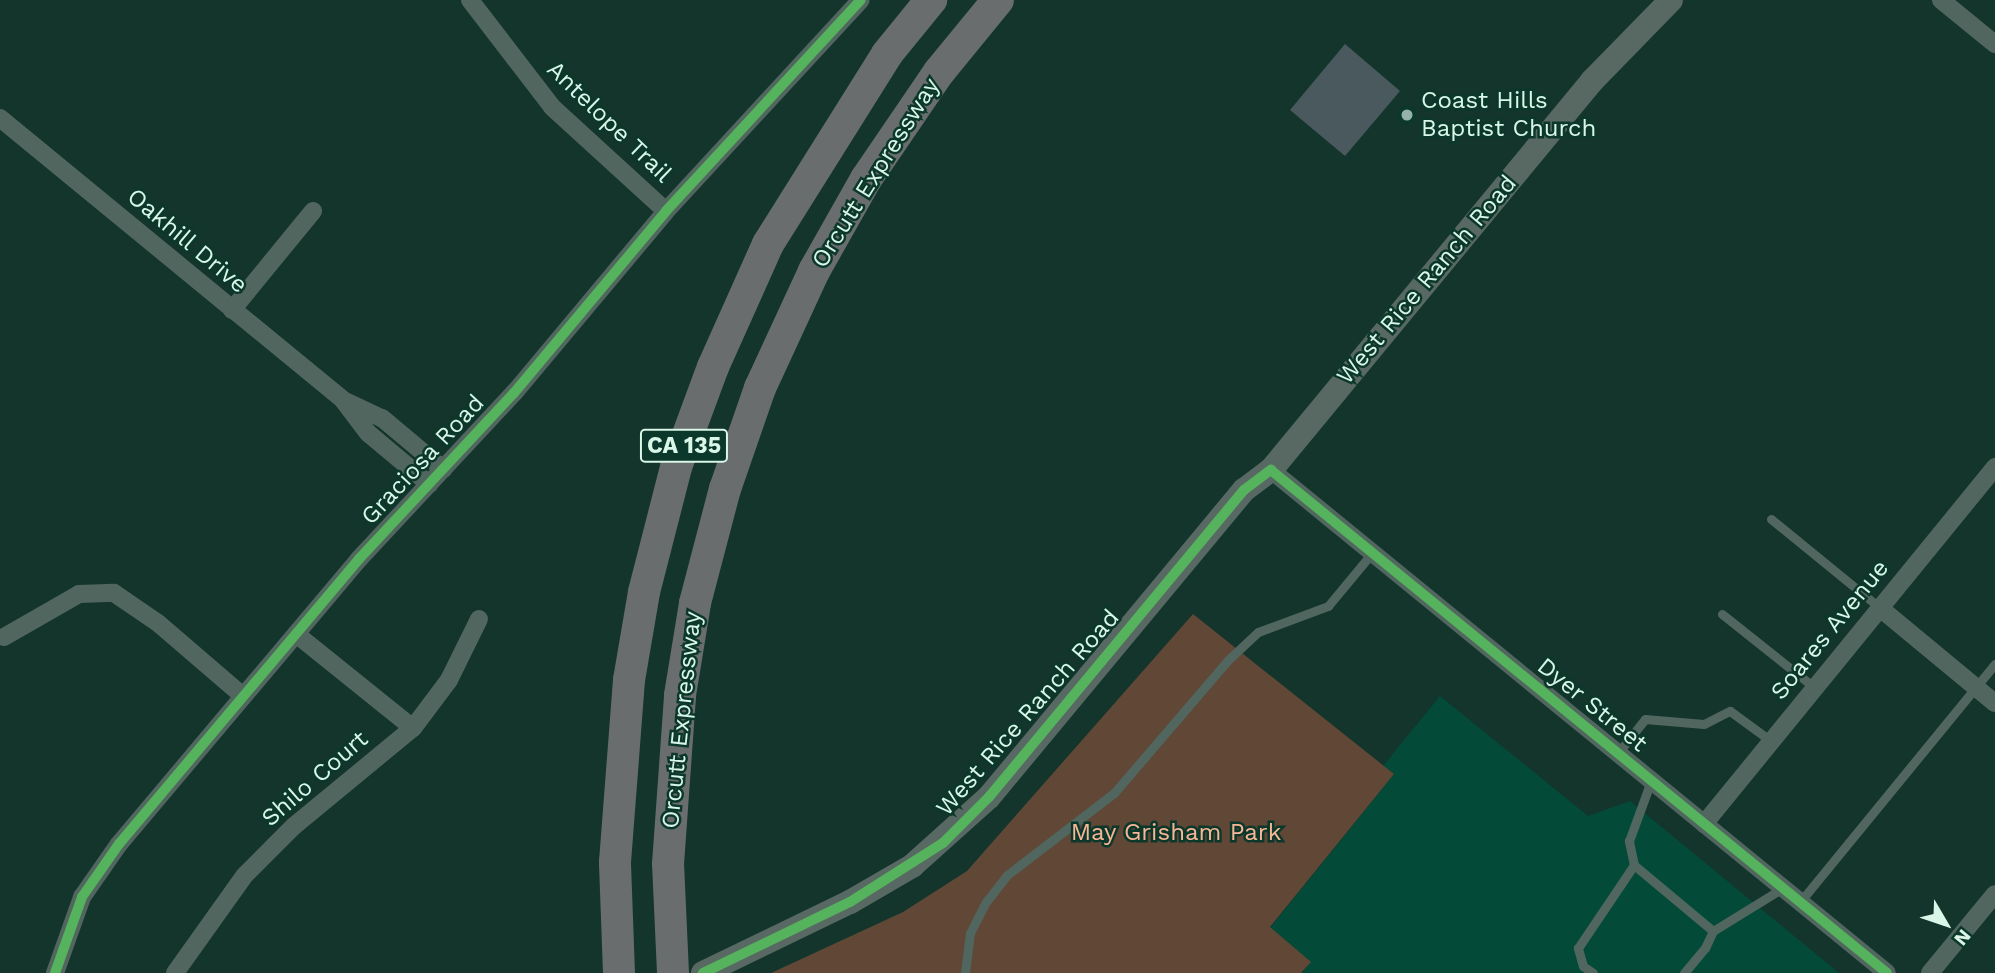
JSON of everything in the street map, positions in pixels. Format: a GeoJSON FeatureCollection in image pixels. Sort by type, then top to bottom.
{"type":"FeatureCollection","features":[{"type":"Feature","properties":{"kind":"highway","name":"CA 135"},"geometry":{"type":"LineString","coordinates":[[618,962],[615,862],[629,680],[644,592],[676,467],[713,367],[768,244],[887,54],[931,0]]}},
{"type":"Feature","properties":{"kind":"highway","name":"Orcutt Expressway"},"geometry":{"type":"LineString","coordinates":[[673,973],[669,929],[672,786],[695,603],[725,489],[756,401],[814,271],[866,179],[939,72],[998,0]]}},
{"type":"Feature","properties":{"kind":"main road","name":"West Rice Ranch Road"},"geometry":{"type":"LineString","coordinates":[[735,973],[860,911],[952,853],[998,807],[1256,498],[1271,470],[1592,81],[1671,0]]}},
{"type":"Feature","properties":{"kind":"main road","name":"West Rice Ranch Road"},"geometry":{"type":"LineString","coordinates":[[703,973],[850,902],[943,843],[989,797],[1244,490],[1271,470]]}},
{"type":"Feature","properties":{"kind":"street","name":"Antelope Trail"},"geometry":{"type":"LineString","coordinates":[[470,0],[552,107],[666,211]]}},
{"type":"Feature","properties":{"kind":"street","name":"Graciosa Road"},"geometry":{"type":"LineString","coordinates":[[55,973],[82,897],[119,844],[296,634],[429,484],[514,394],[666,211],[861,0]]}},
{"type":"Feature","properties":{"kind":"street"},"geometry":{"type":"LineString","coordinates":[[1941,0],[1995,44]]}},
{"type":"Feature","properties":{"kind":"street","name":"Oakhill Drive"},"geometry":{"type":"LineString","coordinates":[[0,118],[344,400],[382,418],[443,469]]}},
{"type":"Feature","properties":{"kind":"street"},"geometry":{"type":"LineString","coordinates":[[232,310],[313,211]]}},
{"type":"Feature","properties":{"kind":"street","name":"Oakhill Drive"},"geometry":{"type":"LineString","coordinates":[[344,400],[368,433],[429,484]]}},
{"type":"Feature","properties":{"kind":"street","name":"Soares Avenue"},"geometry":{"type":"LineString","coordinates":[[1704,824],[1995,467]]}},
{"type":"Feature","properties":{"kind":"street","name":"Dyer Street"},"geometry":{"type":"LineString","coordinates":[[1271,470],[1887,973]]}},
{"type":"Feature","properties":{"kind":"street"},"geometry":{"type":"LineString","coordinates":[[4,637],[79,594],[114,593],[158,623],[243,696]]}},
{"type":"Feature","properties":{"kind":"street"},"geometry":{"type":"LineString","coordinates":[[1880,608],[1995,703]]}},
{"type":"Feature","properties":{"kind":"street","name":"Shilo Court"},"geometry":{"type":"LineString","coordinates":[[175,973],[202,930],[255,866],[294,826],[413,728],[449,680],[479,619]]}},
{"type":"Feature","properties":{"kind":"street"},"geometry":{"type":"LineString","coordinates":[[296,634],[413,728]]}},
{"type":"Feature","properties":{"kind":"street"},"geometry":{"type":"LineString","coordinates":[[1930,973],[1995,894]]}},
{"type":"Feature","properties":{"kind":"lane"},"geometry":{"type":"LineString","coordinates":[[1772,519],[1880,608]]}},
{"type":"Feature","properties":{"kind":"lane"},"geometry":{"type":"LineString","coordinates":[[965,973],[970,933],[986,902],[1007,875],[1114,793],[1227,661],[1258,632],[1328,606],[1373,553]]}},
{"type":"Feature","properties":{"kind":"lane"},"geometry":{"type":"LineString","coordinates":[[1721,614],[1815,688]]}},
{"type":"Feature","properties":{"kind":"lane"},"geometry":{"type":"LineString","coordinates":[[1800,902],[1995,664]]}},
{"type":"Feature","properties":{"kind":"lane"},"geometry":{"type":"LineString","coordinates":[[1618,753],[1645,719],[1704,724],[1730,711],[1771,741]]}},
{"type":"Feature","properties":{"kind":"lane"},"geometry":{"type":"LineString","coordinates":[[1651,780],[1629,841],[1634,865],[1713,931]]}},
{"type":"Feature","properties":{"kind":"lane"},"geometry":{"type":"LineString","coordinates":[[1593,973],[1583,966],[1578,948],[1634,865]]}},
{"type":"Feature","properties":{"kind":"lane"},"geometry":{"type":"LineString","coordinates":[[1684,973],[1705,948],[1713,931],[1783,888]]}},
{"type":"Feature","properties":{"kind":"shaded area"},"geometry":{"type":"Polygon","coordinates":[[[1440,696],[1588,816],[1630,801],[1839,973],[1302,973],[1310,963],[1270,928],[1394,774],[1383,766],[1440,696]]]}},
{"type":"Feature","properties":{"kind":"green space","name":"May Grisham Park"},"geometry":{"type":"Polygon","coordinates":[[[1193,614],[1394,774],[1270,927],[1311,962],[1301,973],[771,973],[903,912],[967,871],[1193,614]]]}},
{"type":"Feature","properties":{"kind":"building"},"geometry":{"type":"Polygon","coordinates":[[[1345,44],[1400,91],[1345,156],[1290,110],[1345,44]]]}},
{"type":"Feature","properties":{"kind":"cycle path"},"geometry":{"type":"LineString","coordinates":[[55,973],[82,897],[119,844],[359,559],[514,393],[666,211],[861,0]]}},
{"type":"Feature","properties":{"kind":"cycle path"},"geometry":{"type":"LineString","coordinates":[[703,973],[850,902],[943,843],[989,797],[1244,490],[1271,470],[1887,973]]}},
{"type":"Feature","properties":{"kind":"place","name":"Coast Hills Baptist Church"},"geometry":{"type":"Point","coordinates":[1407,115]}}]}
